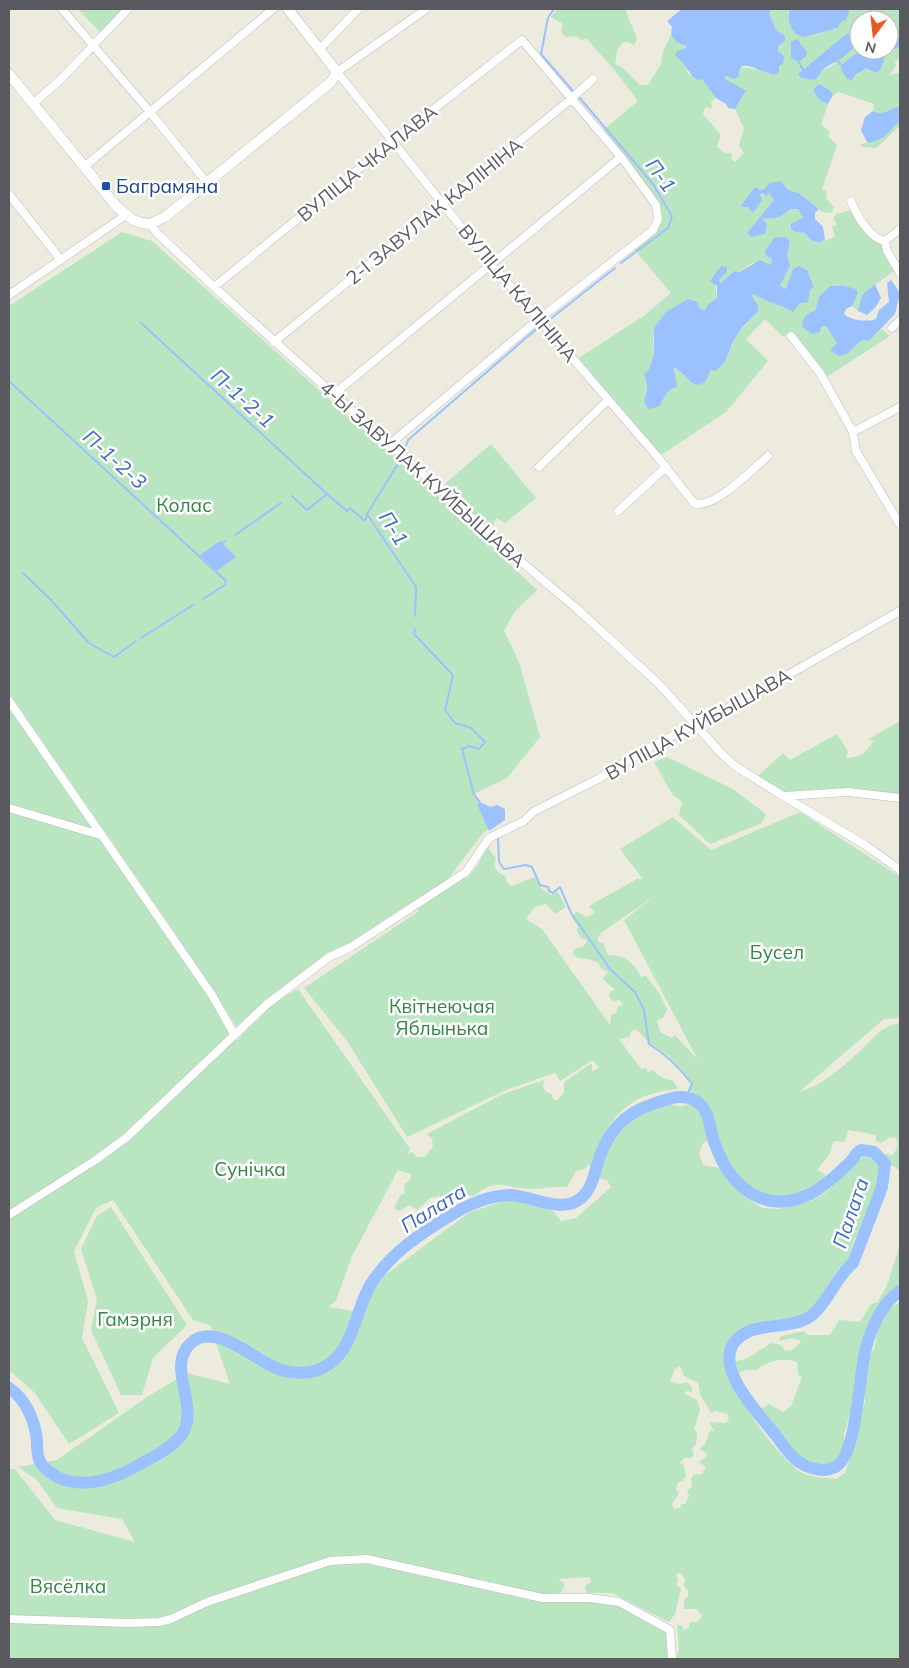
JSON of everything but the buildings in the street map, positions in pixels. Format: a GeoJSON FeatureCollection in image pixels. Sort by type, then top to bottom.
{"type":"FeatureCollection","features":[{"type":"Feature","properties":{"kind":"street"},"geometry":{"type":"LineString","coordinates":[[62,9],[150,112],[208,184]]}},
{"type":"Feature","properties":{"kind":"street"},"geometry":{"type":"LineString","coordinates":[[33,104],[128,9]]}},
{"type":"Feature","properties":{"kind":"street"},"geometry":{"type":"LineString","coordinates":[[84,167],[274,9]]}},
{"type":"Feature","properties":{"kind":"street","name":"ВУЛІЦА КАЛІНІНА"},"geometry":{"type":"LineString","coordinates":[[288,9],[490,264],[666,467],[691,500],[702,505],[737,484],[768,456]]}},
{"type":"Feature","properties":{"kind":"street"},"geometry":{"type":"LineString","coordinates":[[320,49],[358,9]]}},
{"type":"Feature","properties":{"kind":"street"},"geometry":{"type":"LineString","coordinates":[[9,74],[84,167],[126,215],[142,224],[150,224],[165,218],[327,88],[337,72],[426,9]]}},
{"type":"Feature","properties":{"kind":"street","name":"ВУЛІЦА ЧКАЛАВА"},"geometry":{"type":"LineString","coordinates":[[214,288],[394,141],[522,40],[572,99]]}},
{"type":"Feature","properties":{"kind":"street","name":"2-І ЗАВУЛАК КАЛІНІНА"},"geometry":{"type":"LineString","coordinates":[[274,342],[572,99],[593,79]]}},
{"type":"Feature","properties":{"kind":"street"},"geometry":{"type":"LineString","coordinates":[[390,444],[539,319],[653,230],[658,219],[656,205],[621,157],[572,99]]}},
{"type":"Feature","properties":{"kind":"street"},"geometry":{"type":"LineString","coordinates":[[334,394],[621,157]]}},
{"type":"Feature","properties":{"kind":"street"},"geometry":{"type":"LineString","coordinates":[[9,194],[62,260]]}},
{"type":"Feature","properties":{"kind":"street"},"geometry":{"type":"LineString","coordinates":[[851,201],[870,232],[876,238],[885,241]]}},
{"type":"Feature","properties":{"kind":"street"},"geometry":{"type":"LineString","coordinates":[[9,295],[126,215]]}},
{"type":"Feature","properties":{"kind":"street","name":"4-Ы ЗАВУЛАК КУЙБЫШАВА"},"geometry":{"type":"LineString","coordinates":[[150,224],[214,288],[576,608],[659,684],[735,766],[865,844],[900,870]]}},
{"type":"Feature","properties":{"kind":"street"},"geometry":{"type":"LineString","coordinates":[[885,241],[900,229]]}},
{"type":"Feature","properties":{"kind":"street"},"geometry":{"type":"LineString","coordinates":[[885,241],[887,251],[900,274]]}},
{"type":"Feature","properties":{"kind":"street"},"geometry":{"type":"LineString","coordinates":[[892,328],[900,320]]}},
{"type":"Feature","properties":{"kind":"street"},"geometry":{"type":"LineString","coordinates":[[791,336],[820,373],[853,432],[856,451],[900,525]]}},
{"type":"Feature","properties":{"kind":"street"},"geometry":{"type":"LineString","coordinates":[[539,467],[608,400]]}},
{"type":"Feature","properties":{"kind":"street"},"geometry":{"type":"LineString","coordinates":[[853,432],[900,407]]}},
{"type":"Feature","properties":{"kind":"street"},"geometry":{"type":"LineString","coordinates":[[618,510],[666,467]]}},
{"type":"Feature","properties":{"kind":"street","name":"ВУЛІЦА КУЙБЫШАВА"},"geometry":{"type":"LineString","coordinates":[[234,1034],[266,1005],[329,957],[351,947],[466,872],[484,844],[496,834],[524,821],[533,812],[598,779],[650,748],[744,700],[900,611]]}},
{"type":"Feature","properties":{"kind":"street"},"geometry":{"type":"LineString","coordinates":[[9,701],[212,995],[234,1034],[178,1090],[127,1137],[97,1159],[9,1215]]}},
{"type":"Feature","properties":{"kind":"street"},"geometry":{"type":"LineString","coordinates":[[783,796],[848,792],[900,798]]}},
{"type":"Feature","properties":{"kind":"street"},"geometry":{"type":"LineString","coordinates":[[9,808],[100,835]]}},
{"type":"Feature","properties":{"kind":"street"},"geometry":{"type":"LineString","coordinates":[[9,1619],[128,1623],[159,1622],[171,1619],[207,1602],[330,1560],[367,1559],[542,1598],[589,1598],[619,1602],[670,1630],[672,1659]]}},
{"type":"Feature","properties":{"kind":"green space"},"geometry":{"type":"Polygon","coordinates":[[[78,9],[122,9],[101,33],[78,9]]]}},
{"type":"Feature","properties":{"kind":"green space"},"geometry":{"type":"Polygon","coordinates":[[[554,9],[625,9],[637,39],[634,45],[628,42],[622,43],[617,51],[615,64],[622,67],[640,85],[648,85],[661,64],[663,51],[671,35],[677,43],[685,45],[683,61],[688,74],[702,78],[716,98],[711,102],[712,109],[707,107],[704,109],[703,114],[721,135],[717,147],[724,153],[732,154],[731,159],[735,162],[744,153],[739,146],[744,128],[735,109],[746,92],[725,79],[738,69],[751,68],[755,70],[778,51],[785,36],[777,31],[769,14],[771,9],[790,9],[788,14],[804,37],[838,28],[841,22],[846,20],[849,12],[849,59],[841,65],[855,75],[882,60],[897,60],[895,61],[896,66],[889,76],[900,72],[900,106],[880,114],[873,111],[874,104],[839,92],[833,95],[831,91],[822,102],[828,104],[821,125],[830,131],[828,136],[837,145],[822,189],[827,192],[826,198],[834,207],[831,213],[822,212],[800,194],[787,190],[759,191],[740,206],[748,207],[753,213],[760,195],[769,193],[774,200],[748,233],[751,237],[762,218],[790,209],[798,209],[803,217],[796,232],[805,233],[811,240],[820,243],[835,236],[832,227],[837,225],[833,218],[837,214],[851,210],[854,211],[883,244],[895,270],[862,295],[858,311],[852,306],[858,293],[819,297],[815,311],[821,327],[826,326],[847,354],[862,340],[869,341],[882,329],[890,336],[825,378],[796,339],[794,332],[789,332],[783,337],[765,319],[746,339],[768,361],[726,412],[660,456],[579,358],[645,315],[671,293],[633,248],[654,231],[660,212],[602,131],[638,101],[586,38],[582,41],[577,36],[565,37],[561,31],[563,24],[551,17],[556,11],[554,9]],[[846,34],[798,74],[822,71],[835,64],[846,34]],[[790,241],[766,256],[771,258],[772,262],[770,265],[752,263],[740,272],[734,271],[721,283],[719,280],[726,272],[715,282],[717,298],[708,304],[705,310],[700,309],[653,335],[654,354],[644,399],[660,406],[665,395],[672,388],[675,367],[685,377],[720,368],[727,358],[736,335],[758,311],[758,305],[752,296],[755,294],[792,312],[791,278],[786,289],[780,286],[790,266],[787,255],[790,241]]]}},
{"type":"Feature","properties":{"kind":"green space"},"geometry":{"type":"Polygon","coordinates":[[[850,9],[900,9],[900,38],[899,10],[850,9]]]}},
{"type":"Feature","properties":{"kind":"green space"},"geometry":{"type":"Polygon","coordinates":[[[900,120],[900,126],[876,148],[862,147],[860,144],[880,140],[900,120]]]}},
{"type":"Feature","properties":{"kind":"green space","name":"Колас"},"geometry":{"type":"Polygon","coordinates":[[[122,232],[152,241],[450,507],[537,590],[515,611],[504,631],[519,662],[540,737],[507,778],[474,794],[495,824],[483,833],[448,879],[294,978],[236,1026],[171,927],[9,693],[9,306],[122,232]]]}},
{"type":"Feature","properties":{"kind":"green space"},"geometry":{"type":"Polygon","coordinates":[[[491,444],[536,498],[505,523],[496,518],[493,525],[487,526],[445,488],[446,483],[491,444]]]}},
{"type":"Feature","properties":{"kind":"green space"},"geometry":{"type":"Polygon","coordinates":[[[9,706],[212,1003],[233,1039],[237,1040],[276,1001],[298,989],[410,1149],[407,1155],[412,1152],[417,1157],[425,1157],[433,1146],[432,1139],[427,1134],[501,1095],[544,1080],[543,1087],[546,1092],[552,1094],[553,1100],[558,1100],[564,1092],[564,1082],[592,1063],[592,1071],[599,1068],[593,1060],[560,1081],[555,1073],[506,1090],[407,1137],[347,1041],[304,988],[419,911],[417,907],[461,877],[467,878],[478,865],[488,845],[496,858],[494,865],[498,872],[506,877],[507,883],[512,886],[535,877],[542,889],[551,895],[558,892],[566,907],[555,914],[546,904],[535,907],[526,919],[542,929],[610,1025],[611,1015],[616,1013],[618,1006],[622,1006],[621,1000],[612,1001],[609,996],[610,992],[615,990],[603,979],[608,972],[600,967],[599,963],[578,958],[573,954],[574,949],[584,946],[587,940],[581,938],[577,931],[578,926],[572,918],[576,911],[586,917],[595,913],[589,906],[637,879],[643,879],[620,849],[673,817],[711,850],[800,812],[900,877],[900,1018],[884,1019],[799,1092],[815,1086],[833,1074],[879,1032],[900,1023],[900,1171],[894,1166],[884,1164],[881,1161],[886,1154],[893,1155],[898,1146],[896,1138],[890,1137],[881,1143],[876,1141],[876,1135],[848,1130],[845,1142],[834,1141],[829,1155],[817,1170],[826,1175],[811,1187],[796,1194],[781,1197],[766,1194],[752,1188],[729,1165],[718,1143],[713,1116],[709,1107],[698,1095],[689,1091],[692,1083],[672,1060],[646,1040],[636,1029],[631,1031],[630,1037],[619,1039],[641,1069],[646,1068],[648,1072],[652,1070],[661,1077],[673,1081],[678,1089],[644,1096],[620,1112],[604,1136],[592,1167],[588,1164],[585,1169],[576,1171],[567,1187],[532,1189],[496,1185],[482,1190],[474,1196],[465,1195],[451,1203],[439,1196],[430,1198],[417,1210],[410,1205],[399,1211],[394,1208],[400,1196],[405,1193],[404,1184],[410,1180],[411,1174],[398,1170],[351,1258],[336,1301],[328,1307],[365,1313],[372,1293],[385,1275],[470,1212],[508,1200],[528,1203],[553,1211],[561,1221],[576,1218],[611,1187],[607,1180],[601,1179],[597,1174],[609,1145],[621,1129],[639,1116],[670,1104],[681,1107],[688,1104],[695,1106],[703,1116],[709,1140],[703,1143],[699,1154],[703,1165],[720,1168],[751,1201],[763,1208],[778,1209],[811,1201],[825,1193],[860,1159],[863,1157],[873,1159],[880,1166],[877,1191],[851,1248],[848,1260],[841,1266],[821,1297],[810,1311],[803,1315],[793,1319],[742,1329],[734,1335],[728,1344],[726,1357],[729,1374],[749,1412],[788,1462],[803,1473],[822,1478],[836,1479],[845,1473],[860,1428],[859,1417],[865,1403],[865,1364],[874,1349],[878,1331],[889,1309],[900,1302],[900,1659],[676,1659],[679,1650],[677,1625],[683,1626],[683,1630],[689,1628],[690,1622],[697,1622],[702,1616],[697,1609],[684,1609],[684,1600],[688,1596],[688,1591],[684,1586],[685,1579],[680,1572],[676,1574],[678,1579],[676,1585],[681,1589],[675,1614],[669,1622],[612,1593],[586,1593],[585,1586],[591,1582],[590,1577],[558,1579],[565,1584],[561,1593],[546,1593],[545,1600],[599,1601],[617,1604],[630,1609],[668,1633],[674,1659],[9,1659],[9,1469],[15,1469],[55,1520],[135,1542],[122,1519],[57,1508],[37,1480],[18,1467],[57,1460],[147,1397],[187,1373],[230,1384],[210,1325],[193,1320],[113,1200],[96,1208],[74,1251],[88,1301],[82,1338],[119,1413],[69,1444],[34,1392],[9,1370],[9,706]],[[656,895],[602,932],[597,938],[598,942],[603,943],[608,955],[619,956],[628,960],[641,977],[646,976],[659,993],[667,1009],[663,1018],[657,1020],[660,1032],[672,1038],[675,1035],[698,1060],[624,920],[656,895]],[[680,1366],[675,1369],[670,1381],[678,1384],[688,1382],[692,1392],[686,1391],[685,1394],[697,1400],[700,1410],[694,1429],[697,1432],[696,1444],[692,1449],[694,1454],[691,1458],[684,1458],[680,1463],[684,1466],[686,1476],[683,1481],[678,1482],[676,1489],[679,1493],[672,1504],[674,1509],[680,1508],[681,1504],[685,1504],[689,1496],[687,1491],[692,1486],[691,1479],[693,1475],[702,1474],[706,1467],[699,1462],[707,1456],[700,1448],[705,1444],[710,1431],[714,1431],[709,1422],[726,1423],[729,1419],[727,1414],[716,1411],[711,1413],[700,1394],[698,1383],[684,1376],[680,1366]]]}},
{"type":"Feature","properties":{"kind":"green space"},"geometry":{"type":"Polygon","coordinates":[[[900,721],[900,796],[788,793],[770,786],[758,776],[783,753],[790,760],[837,734],[848,751],[846,758],[859,756],[871,745],[873,741],[869,739],[900,721]]]}},
{"type":"Feature","properties":{"kind":"green space"},"geometry":{"type":"Polygon","coordinates":[[[667,757],[733,789],[766,814],[762,823],[710,844],[679,815],[682,802],[672,794],[654,762],[667,757]]]}},
{"type":"Feature","properties":{"kind":"green space","name":"Гамэрня"},"geometry":{"type":"Polygon","coordinates":[[[111,1207],[187,1325],[153,1358],[142,1395],[121,1395],[91,1330],[97,1299],[81,1249],[97,1216],[111,1207]]]}},
{"type":"Feature","properties":{"kind":"green space"},"geometry":{"type":"Polygon","coordinates":[[[900,1245],[900,1286],[882,1305],[860,1352],[854,1400],[844,1434],[844,1447],[840,1459],[835,1463],[824,1466],[799,1457],[759,1410],[769,1404],[783,1412],[791,1406],[802,1377],[798,1375],[797,1362],[787,1360],[775,1361],[765,1364],[756,1370],[745,1370],[739,1373],[734,1362],[748,1358],[771,1343],[781,1345],[785,1351],[792,1350],[801,1342],[792,1338],[779,1341],[781,1336],[804,1331],[808,1335],[830,1335],[839,1320],[860,1322],[871,1304],[878,1302],[887,1285],[900,1245]]]}},
{"type":"Feature","properties":{"kind":"water"},"geometry":{"type":"Polygon","coordinates":[[[682,9],[771,9],[769,14],[777,31],[785,36],[785,40],[779,46],[778,51],[784,56],[783,64],[779,66],[779,72],[774,75],[749,66],[742,66],[739,76],[734,79],[726,76],[725,79],[746,91],[735,109],[728,108],[726,104],[716,98],[702,79],[697,80],[694,77],[675,55],[677,51],[686,48],[685,45],[677,43],[671,35],[672,27],[667,21],[682,9]]]}},
{"type":"Feature","properties":{"kind":"water"},"geometry":{"type":"Polygon","coordinates":[[[790,9],[850,9],[846,20],[841,22],[838,28],[804,37],[793,30],[789,22],[790,9]]]}},
{"type":"Feature","properties":{"kind":"water"},"geometry":{"type":"Polygon","coordinates":[[[846,34],[849,34],[849,53],[825,68],[815,80],[801,78],[798,74],[846,34]]]}},
{"type":"Feature","properties":{"kind":"water"},"geometry":{"type":"Polygon","coordinates":[[[797,39],[807,52],[806,56],[799,62],[791,58],[791,42],[797,39]]]}},
{"type":"Feature","properties":{"kind":"water"},"geometry":{"type":"Polygon","coordinates":[[[849,59],[884,60],[881,69],[876,73],[867,68],[855,75],[852,80],[847,79],[841,69],[841,65],[849,59]]]}},
{"type":"Feature","properties":{"kind":"water"},"geometry":{"type":"Polygon","coordinates":[[[819,84],[831,91],[833,95],[828,104],[821,100],[814,92],[813,89],[819,84]]]}},
{"type":"Feature","properties":{"kind":"water"},"geometry":{"type":"Polygon","coordinates":[[[900,106],[900,120],[893,128],[877,141],[867,142],[861,130],[865,117],[873,111],[880,114],[900,106]]]}},
{"type":"Feature","properties":{"kind":"water"},"geometry":{"type":"Polygon","coordinates":[[[781,181],[787,189],[800,194],[819,209],[815,213],[815,219],[823,227],[825,239],[821,243],[811,240],[805,233],[796,232],[791,229],[791,224],[803,218],[798,209],[790,209],[778,217],[770,219],[762,218],[767,224],[765,234],[751,237],[747,233],[774,200],[769,193],[766,196],[763,193],[760,195],[762,200],[753,213],[748,207],[740,207],[755,187],[760,190],[765,189],[769,183],[781,181]]]}},
{"type":"Feature","properties":{"kind":"water"},"geometry":{"type":"Polygon","coordinates":[[[785,237],[790,241],[787,255],[790,266],[780,286],[786,289],[793,269],[799,266],[807,270],[814,287],[810,290],[808,302],[800,303],[793,312],[754,294],[752,296],[758,305],[758,311],[739,332],[724,364],[715,371],[711,370],[705,382],[699,385],[692,383],[675,367],[677,387],[668,392],[660,406],[649,409],[644,401],[647,386],[644,374],[649,370],[654,354],[654,328],[666,312],[688,299],[697,302],[700,309],[705,310],[708,304],[717,298],[717,286],[710,281],[721,266],[727,267],[727,272],[719,280],[721,283],[734,271],[740,272],[760,260],[770,265],[772,262],[771,258],[766,256],[765,251],[774,238],[785,237]]]}},
{"type":"Feature","properties":{"kind":"water"},"geometry":{"type":"Polygon","coordinates":[[[891,280],[900,293],[895,314],[869,341],[862,340],[847,354],[839,356],[830,351],[837,343],[826,326],[821,327],[820,332],[812,334],[802,327],[806,316],[815,311],[819,297],[830,286],[844,286],[856,289],[858,293],[852,306],[846,309],[844,314],[859,320],[876,319],[879,310],[889,302],[887,283],[891,280]]]}},
{"type":"Feature","properties":{"kind":"water"},"geometry":{"type":"Polygon","coordinates":[[[875,284],[881,298],[875,308],[867,315],[858,311],[862,295],[875,284]]]}},
{"type":"Feature","properties":{"kind":"water"},"geometry":{"type":"Polygon","coordinates":[[[220,541],[236,557],[217,571],[200,555],[220,541]]]}},
{"type":"Feature","properties":{"kind":"water"},"geometry":{"type":"Polygon","coordinates":[[[482,803],[491,807],[497,805],[505,809],[505,820],[489,831],[477,804],[482,803]]]}},
{"type":"Feature","properties":{"kind":"waterway"},"geometry":{"type":"LineString","coordinates":[[554,9],[548,18],[541,54],[573,91]]}},
{"type":"Feature","properties":{"kind":"waterway"},"geometry":{"type":"LineString","coordinates":[[838,61],[841,65]]}},
{"type":"Feature","properties":{"kind":"waterway"},"geometry":{"type":"LineString","coordinates":[[799,62],[803,70]]}},
{"type":"Feature","properties":{"kind":"waterway","name":"П-1"},"geometry":{"type":"LineString","coordinates":[[579,97],[653,184],[672,216],[668,228],[621,263]]}},
{"type":"Feature","properties":{"kind":"waterway","name":"П-1"},"geometry":{"type":"LineString","coordinates":[[549,320],[615,268]]}},
{"type":"Feature","properties":{"kind":"waterway","name":"П-1-2-1"},"geometry":{"type":"LineString","coordinates":[[141,323],[327,494]]}},
{"type":"Feature","properties":{"kind":"waterway","name":"П-1"},"geometry":{"type":"LineString","coordinates":[[404,451],[408,440],[540,326]]}},
{"type":"Feature","properties":{"kind":"waterway","name":"П-1-2-3"},"geometry":{"type":"LineString","coordinates":[[9,381],[226,581],[225,585],[203,599]]}},
{"type":"Feature","properties":{"kind":"waterway","name":"П-1"},"geometry":{"type":"LineString","coordinates":[[401,459],[367,514],[416,587],[415,616]]}},
{"type":"Feature","properties":{"kind":"waterway"},"geometry":{"type":"LineString","coordinates":[[292,496],[307,510],[327,494],[347,511],[350,508],[365,521],[367,514]]}},
{"type":"Feature","properties":{"kind":"waterway"},"geometry":{"type":"LineString","coordinates":[[235,535],[281,503]]}},
{"type":"Feature","properties":{"kind":"waterway"},"geometry":{"type":"LineString","coordinates":[[221,544],[225,541]]}},
{"type":"Feature","properties":{"kind":"waterway"},"geometry":{"type":"LineString","coordinates":[[23,573],[50,599],[89,643],[114,657],[136,641]]}},
{"type":"Feature","properties":{"kind":"waterway"},"geometry":{"type":"LineString","coordinates":[[141,638],[193,605]]}},
{"type":"Feature","properties":{"kind":"waterway"},"geometry":{"type":"LineString","coordinates":[[415,629],[414,634],[453,675],[445,710],[455,723],[471,728],[485,742],[479,749],[469,746],[462,749],[474,794],[481,804]]}},
{"type":"Feature","properties":{"kind":"waterway"},"geometry":{"type":"LineString","coordinates":[[498,839],[499,862],[504,869],[526,865],[532,867],[540,885],[548,887],[549,891],[553,893],[560,887],[571,913],[610,969],[635,992],[644,1010],[649,1044],[672,1062],[692,1084],[686,1097]]}},
{"type":"Feature","properties":{"kind":"waterway","name":"Палата"},"geometry":{"type":"LineString","coordinates":[[9,1388],[20,1398],[29,1411],[36,1433],[37,1453],[44,1467],[51,1473],[71,1482],[82,1483],[103,1480],[124,1473],[170,1446],[180,1437],[186,1426],[188,1414],[181,1364],[184,1353],[191,1343],[201,1337],[212,1337],[236,1345],[281,1370],[300,1373],[318,1370],[331,1363],[340,1353],[347,1342],[362,1302],[375,1278],[391,1259],[410,1243],[458,1211],[479,1201],[494,1197],[518,1196],[556,1205],[573,1203],[581,1198],[590,1187],[605,1144],[617,1127],[632,1113],[676,1097],[692,1099],[702,1106],[708,1117],[715,1144],[730,1173],[740,1185],[764,1199],[778,1202],[794,1200],[810,1194],[839,1173],[861,1150],[874,1152],[885,1164],[882,1187],[853,1263],[818,1310],[804,1320],[795,1323],[755,1329],[738,1338],[732,1346],[729,1357],[736,1382],[752,1407],[796,1460],[812,1468],[826,1470],[835,1467],[842,1460],[853,1432],[863,1363],[870,1335],[882,1310],[893,1296],[900,1291]]}},
{"type":"Feature","properties":{"kind":"place","name":"Баграмяна"},"geometry":{"type":"Point","coordinates":[106,186]}},
{"type":"Feature","properties":{"kind":"park label","name":"Бусел"},"geometry":{"type":"Point","coordinates":[777,952]}},
{"type":"Feature","properties":{"kind":"park label","name":"Квітнеючая Яблынька"},"geometry":{"type":"Point","coordinates":[442,1017]}},
{"type":"Feature","properties":{"kind":"park label","name":"Сунічка"},"geometry":{"type":"Point","coordinates":[250,1169]}},
{"type":"Feature","properties":{"kind":"park label","name":"Вясёлка"},"geometry":{"type":"Point","coordinates":[68,1586]}}]}
